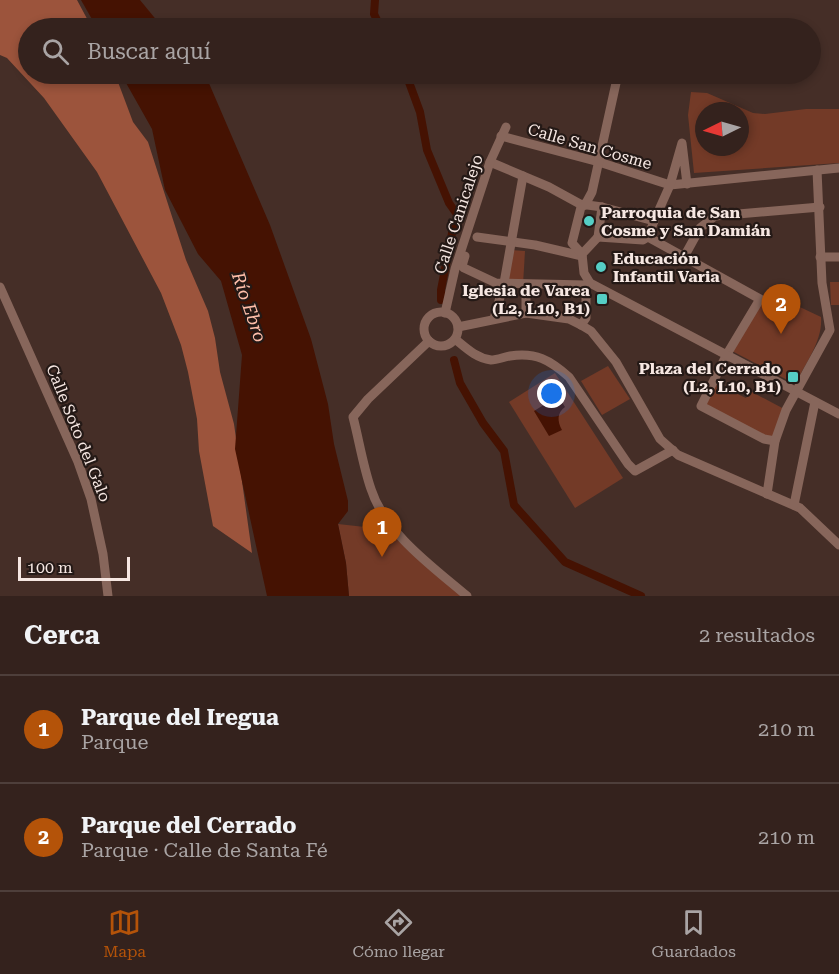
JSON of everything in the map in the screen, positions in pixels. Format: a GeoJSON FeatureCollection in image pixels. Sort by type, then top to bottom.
{"type":"FeatureCollection","features":[{"type":"Feature","properties":{"kind":"street"},"geometry":{"type":"LineString","coordinates":[[581,325],[586,318],[588,284],[582,255],[572,243],[580,207],[585,205],[592,192],[616,84]]}},
{"type":"Feature","properties":{"kind":"street","name":"Calle San Cosme"},"geometry":{"type":"LineString","coordinates":[[503,131],[670,186]]}},
{"type":"Feature","properties":{"kind":"street","name":"Calle Canicalejo"},"geometry":{"type":"LineString","coordinates":[[445,313],[455,269],[463,251],[490,162],[503,131]]}},
{"type":"Feature","properties":{"kind":"street"},"geometry":{"type":"LineString","coordinates":[[598,237],[643,240],[648,237],[670,186],[682,143],[687,184]]}},
{"type":"Feature","properties":{"kind":"street"},"geometry":{"type":"LineString","coordinates":[[490,162],[585,205],[602,207],[654,221]]}},
{"type":"Feature","properties":{"kind":"street"},"geometry":{"type":"LineString","coordinates":[[670,186],[839,168]]}},
{"type":"Feature","properties":{"kind":"street"},"geometry":{"type":"LineString","coordinates":[[767,494],[775,441],[786,410],[795,390],[834,330],[822,283],[817,170]]}},
{"type":"Feature","properties":{"kind":"street"},"geometry":{"type":"LineString","coordinates":[[494,319],[504,283],[523,176]]}},
{"type":"Feature","properties":{"kind":"street"},"geometry":{"type":"LineString","coordinates":[[582,255],[598,237],[602,207]]}},
{"type":"Feature","properties":{"kind":"street"},"geometry":{"type":"LineString","coordinates":[[684,257],[700,228],[715,216],[820,207]]}},
{"type":"Feature","properties":{"kind":"street"},"geometry":{"type":"LineString","coordinates":[[477,237],[582,255]]}},
{"type":"Feature","properties":{"kind":"street"},"geometry":{"type":"LineString","coordinates":[[648,237],[760,299],[727,354],[701,406],[764,439],[775,441]]}},
{"type":"Feature","properties":{"kind":"street"},"geometry":{"type":"LineString","coordinates":[[463,251],[465,255],[462,266],[464,268],[496,283],[588,284],[839,414]]}},
{"type":"Feature","properties":{"kind":"street"},"geometry":{"type":"LineString","coordinates":[[820,257],[839,256]]}},
{"type":"Feature","properties":{"kind":"street"},"geometry":{"type":"LineString","coordinates":[[526,285],[526,313]]}},
{"type":"Feature","properties":{"kind":"street","name":"Calle Soto del Galo"},"geometry":{"type":"LineString","coordinates":[[0,287],[78,462],[91,499],[104,554],[108,596]]}},
{"type":"Feature","properties":{"kind":"street"},"geometry":{"type":"LineString","coordinates":[[445,313],[454,318],[458,327],[451,344],[440,346],[429,341],[425,332],[426,321],[434,314],[445,313]]}},
{"type":"Feature","properties":{"kind":"street"},"geometry":{"type":"LineString","coordinates":[[458,327],[526,313],[569,319],[581,325],[591,331],[616,362],[660,439],[678,455],[800,508],[839,545]]}},
{"type":"Feature","properties":{"kind":"street"},"geometry":{"type":"LineString","coordinates":[[455,339],[474,355],[492,360],[525,355],[547,360],[559,368],[569,377],[635,471],[673,450]]}},
{"type":"Feature","properties":{"kind":"street"},"geometry":{"type":"LineString","coordinates":[[429,341],[368,399],[353,417],[371,491],[390,526],[467,596]]}},
{"type":"Feature","properties":{"kind":"street"},"geometry":{"type":"LineString","coordinates":[[794,505],[815,402]]}},
{"type":"Feature","properties":{"kind":"shaded area"},"geometry":{"type":"Polygon","coordinates":[[[0,0],[77,0],[87,18],[18,18],[18,70],[7,58],[0,55],[0,0]]]}},
{"type":"Feature","properties":{"kind":"shaded area"},"geometry":{"type":"Polygon","coordinates":[[[31,84],[119,84],[133,122],[148,142],[186,260],[208,311],[215,338],[220,372],[234,424],[252,553],[213,526],[199,451],[197,419],[188,372],[181,345],[161,293],[97,172],[44,98],[31,84]]]}},
{"type":"Feature","properties":{"kind":"shaded area"},"geometry":{"type":"Polygon","coordinates":[[[691,92],[707,93],[728,102],[695,102],[695,156],[749,156],[749,111],[765,114],[806,109],[839,109],[839,163],[694,173],[688,115],[691,92]]]}},
{"type":"Feature","properties":{"kind":"shaded area"},"geometry":{"type":"Polygon","coordinates":[[[510,250],[525,251],[523,285],[507,284],[510,250]]]}},
{"type":"Feature","properties":{"kind":"shaded area"},"geometry":{"type":"Polygon","coordinates":[[[830,282],[839,282],[839,305],[831,305],[830,282]]]}},
{"type":"Feature","properties":{"kind":"shaded area"},"geometry":{"type":"Polygon","coordinates":[[[768,292],[821,317],[817,343],[795,384],[732,351],[768,292]]]}},
{"type":"Feature","properties":{"kind":"shaded area"},"geometry":{"type":"Polygon","coordinates":[[[608,366],[630,399],[602,415],[581,381],[608,366]]]}},
{"type":"Feature","properties":{"kind":"shaded area"},"geometry":{"type":"Polygon","coordinates":[[[555,373],[623,478],[575,508],[509,402],[555,373]]]}},
{"type":"Feature","properties":{"kind":"shaded area"},"geometry":{"type":"Polygon","coordinates":[[[712,382],[746,398],[750,391],[786,410],[775,441],[701,406],[712,382]]]}},
{"type":"Feature","properties":{"kind":"shaded area"},"geometry":{"type":"Polygon","coordinates":[[[338,524],[365,527],[383,550],[397,537],[466,596],[349,596],[346,563],[338,524]]]}},
{"type":"Feature","properties":{"kind":"water"},"geometry":{"type":"Polygon","coordinates":[[[81,0],[140,0],[155,18],[91,18],[81,0]]]}},
{"type":"Feature","properties":{"kind":"water","name":"Río Ebro"},"geometry":{"type":"Polygon","coordinates":[[[127,84],[209,84],[270,225],[311,339],[328,404],[334,444],[348,501],[348,511],[338,524],[346,563],[349,596],[267,596],[235,449],[242,355],[221,281],[198,254],[165,190],[152,129],[127,84]]]}},
{"type":"Feature","properties":{"kind":"water"},"geometry":{"type":"Polygon","coordinates":[[[558,396],[565,407],[559,417],[562,430],[549,436],[534,411],[558,396]]]}},
{"type":"Feature","properties":{"kind":"waterway"},"geometry":{"type":"LineString","coordinates":[[375,0],[376,18]]}},
{"type":"Feature","properties":{"kind":"waterway"},"geometry":{"type":"LineString","coordinates":[[410,84],[420,112],[427,150],[449,203],[456,213]]}},
{"type":"Feature","properties":{"kind":"waterway"},"geometry":{"type":"LineString","coordinates":[[441,300],[454,223]]}},
{"type":"Feature","properties":{"kind":"waterway"},"geometry":{"type":"LineString","coordinates":[[454,360],[460,383],[483,423],[504,451],[514,505],[565,562],[641,596]]}},
{"type":"Feature","properties":{"kind":"place","name":"Parroquia de San Cosme y San Damián"},"geometry":{"type":"Point","coordinates":[589,221]}},
{"type":"Feature","properties":{"kind":"place","name":"Educación Infantil Varia"},"geometry":{"type":"Point","coordinates":[601,267]}},
{"type":"Feature","properties":{"kind":"place","name":"Iglesia de Varea (L2, L10, B1)"},"geometry":{"type":"Point","coordinates":[602,299]}},
{"type":"Feature","properties":{"kind":"place","name":"Parque del Cerrado"},"geometry":{"type":"Point","coordinates":[781,334]}},
{"type":"Feature","properties":{"kind":"place","name":"Plaza del Cerrado (L2, L10, B1)"},"geometry":{"type":"Point","coordinates":[793,377]}},
{"type":"Feature","properties":{"kind":"place","name":"Parque del Iregua"},"geometry":{"type":"Point","coordinates":[382,557]}}]}
